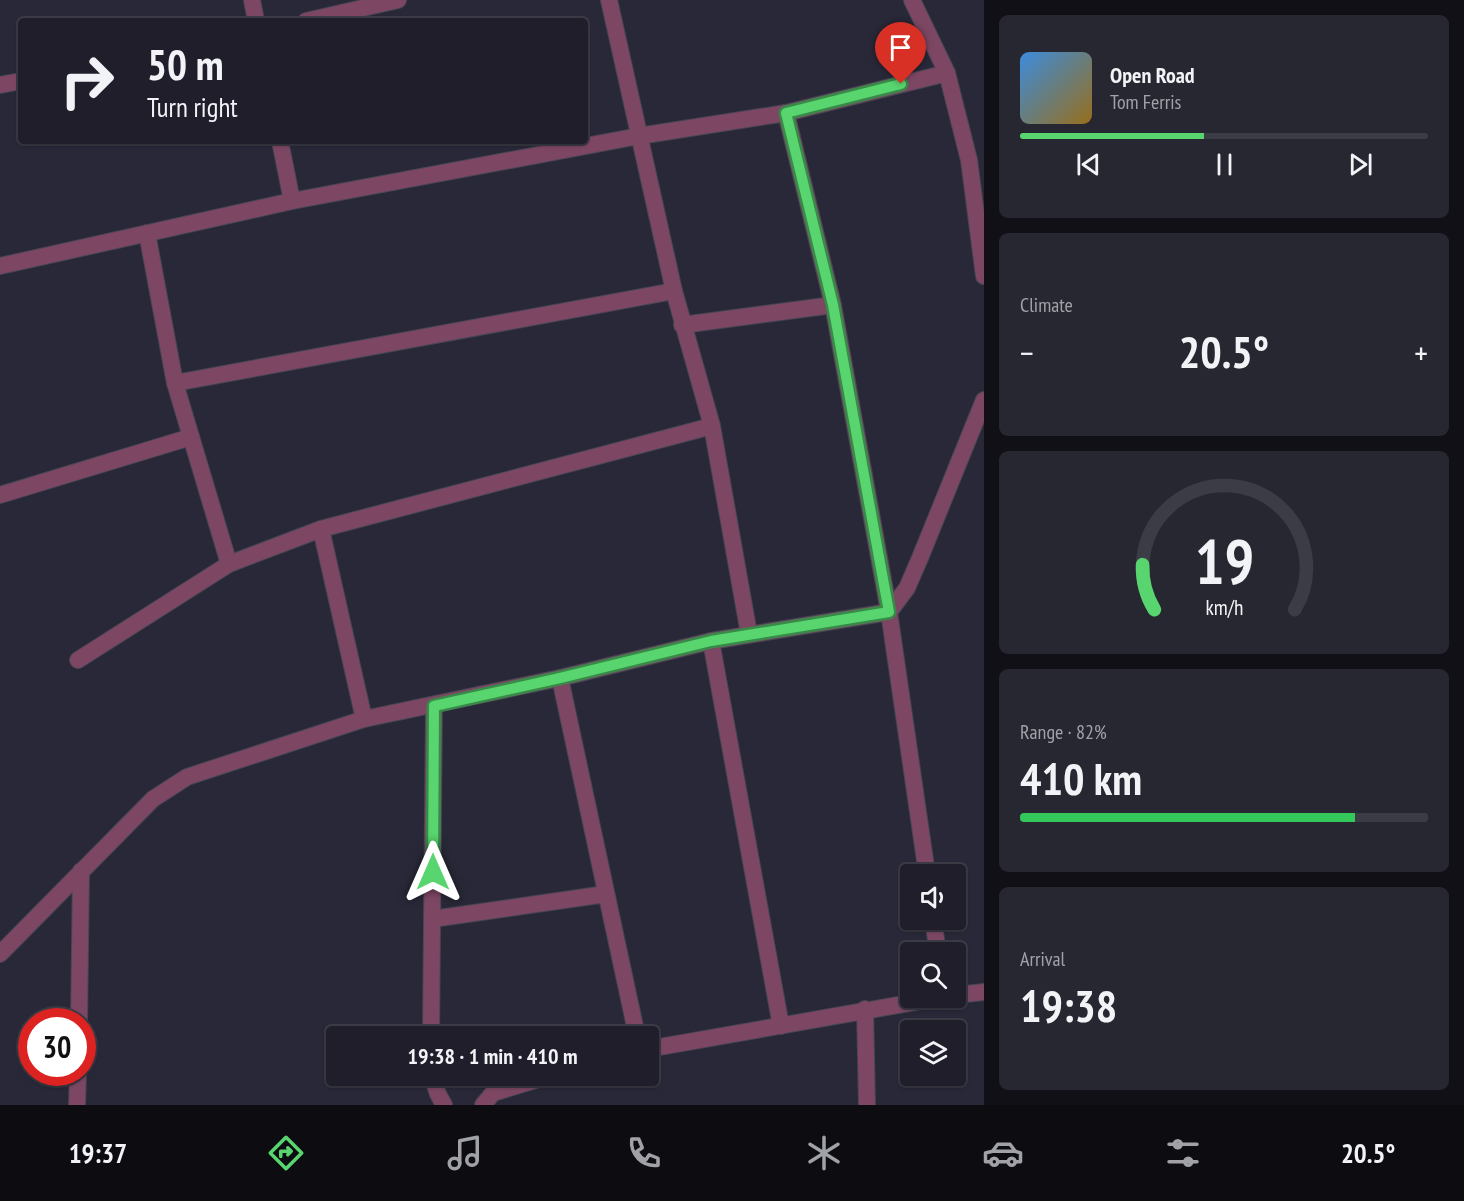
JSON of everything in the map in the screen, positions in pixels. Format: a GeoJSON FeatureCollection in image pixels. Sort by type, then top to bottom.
{"type":"FeatureCollection","features":[{"type":"Feature","properties":{"kind":"street"},"geometry":{"type":"LineString","coordinates":[[252,0],[255,18]]}},
{"type":"Feature","properties":{"kind":"street"},"geometry":{"type":"LineString","coordinates":[[319,18],[398,0]]}},
{"type":"Feature","properties":{"kind":"street"},"geometry":{"type":"LineString","coordinates":[[609,0],[682,325],[712,426],[749,634]]}},
{"type":"Feature","properties":{"kind":"street"},"geometry":{"type":"LineString","coordinates":[[912,0],[947,73],[969,160],[984,276]]}},
{"type":"Feature","properties":{"kind":"street"},"geometry":{"type":"LineString","coordinates":[[0,266],[292,201],[639,136],[786,113],[947,73]]}},
{"type":"Feature","properties":{"kind":"street"},"geometry":{"type":"LineString","coordinates":[[0,85],[18,82]]}},
{"type":"Feature","properties":{"kind":"street"},"geometry":{"type":"LineString","coordinates":[[786,113],[833,305],[889,612],[926,864]]}},
{"type":"Feature","properties":{"kind":"street"},"geometry":{"type":"LineString","coordinates":[[281,144],[292,201]]}},
{"type":"Feature","properties":{"kind":"street"},"geometry":{"type":"LineString","coordinates":[[147,233],[174,383],[229,564]]}},
{"type":"Feature","properties":{"kind":"street"},"geometry":{"type":"LineString","coordinates":[[174,383],[674,291]]}},
{"type":"Feature","properties":{"kind":"street"},"geometry":{"type":"LineString","coordinates":[[682,325],[833,305]]}},
{"type":"Feature","properties":{"kind":"street"},"geometry":{"type":"LineString","coordinates":[[0,954],[153,799],[187,777],[364,719],[560,678],[711,641],[889,612],[907,588],[984,400]]}},
{"type":"Feature","properties":{"kind":"street"},"geometry":{"type":"LineString","coordinates":[[78,660],[229,564],[321,529],[712,426]]}},
{"type":"Feature","properties":{"kind":"street"},"geometry":{"type":"LineString","coordinates":[[0,495],[191,437]]}},
{"type":"Feature","properties":{"kind":"street"},"geometry":{"type":"LineString","coordinates":[[321,529],[364,719]]}},
{"type":"Feature","properties":{"kind":"street"},"geometry":{"type":"LineString","coordinates":[[711,641],[781,1026]]}},
{"type":"Feature","properties":{"kind":"street"},"geometry":{"type":"LineString","coordinates":[[560,678],[635,1026]]}},
{"type":"Feature","properties":{"kind":"street"},"geometry":{"type":"LineString","coordinates":[[431,1026],[434,706]]}},
{"type":"Feature","properties":{"kind":"street"},"geometry":{"type":"LineString","coordinates":[[79,1008],[81,872]]}},
{"type":"Feature","properties":{"kind":"street"},"geometry":{"type":"LineString","coordinates":[[432,919],[606,894]]}},
{"type":"Feature","properties":{"kind":"street"},"geometry":{"type":"LineString","coordinates":[[966,994],[984,992]]}},
{"type":"Feature","properties":{"kind":"street"},"geometry":{"type":"LineString","coordinates":[[659,1047],[900,1004]]}},
{"type":"Feature","properties":{"kind":"street"},"geometry":{"type":"LineString","coordinates":[[865,1010],[867,1105]]}},
{"type":"Feature","properties":{"kind":"street"},"geometry":{"type":"LineString","coordinates":[[77,1105],[78,1086]]}},
{"type":"Feature","properties":{"kind":"street"},"geometry":{"type":"LineString","coordinates":[[435,1086],[444,1105]]}},
{"type":"Feature","properties":{"kind":"street"},"geometry":{"type":"LineString","coordinates":[[483,1105],[493,1092],[514,1086]]}},
{"type":"Feature","properties":{"kind":"route"},"geometry":{"type":"LineString","coordinates":[[433,872],[434,706],[711,641],[889,612],[833,305],[786,113],[901,84]]}}]}
